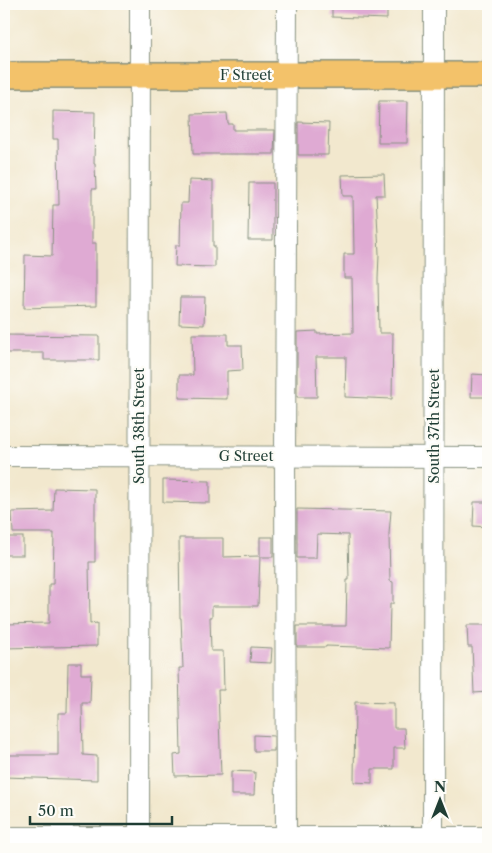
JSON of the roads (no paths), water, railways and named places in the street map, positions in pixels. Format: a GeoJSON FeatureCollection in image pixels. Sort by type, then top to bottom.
{"type":"FeatureCollection","features":[{"type":"Feature","properties":{"kind":"main road","name":"F Street"},"geometry":{"type":"LineString","coordinates":[[4,75],[488,75]]}},
{"type":"Feature","properties":{"kind":"street","name":"South 38th Street"},"geometry":{"type":"LineString","coordinates":[[139,843],[140,4]]}},
{"type":"Feature","properties":{"kind":"street"},"geometry":{"type":"LineString","coordinates":[[286,843],[287,4]]}},
{"type":"Feature","properties":{"kind":"street","name":"South 37th Street"},"geometry":{"type":"LineString","coordinates":[[433,843],[434,4]]}},
{"type":"Feature","properties":{"kind":"street","name":"G Street"},"geometry":{"type":"LineString","coordinates":[[4,456],[488,457]]}},
{"type":"Feature","properties":{"kind":"street"},"geometry":{"type":"LineString","coordinates":[[4,837],[139,843],[433,843],[488,837]]}}]}
